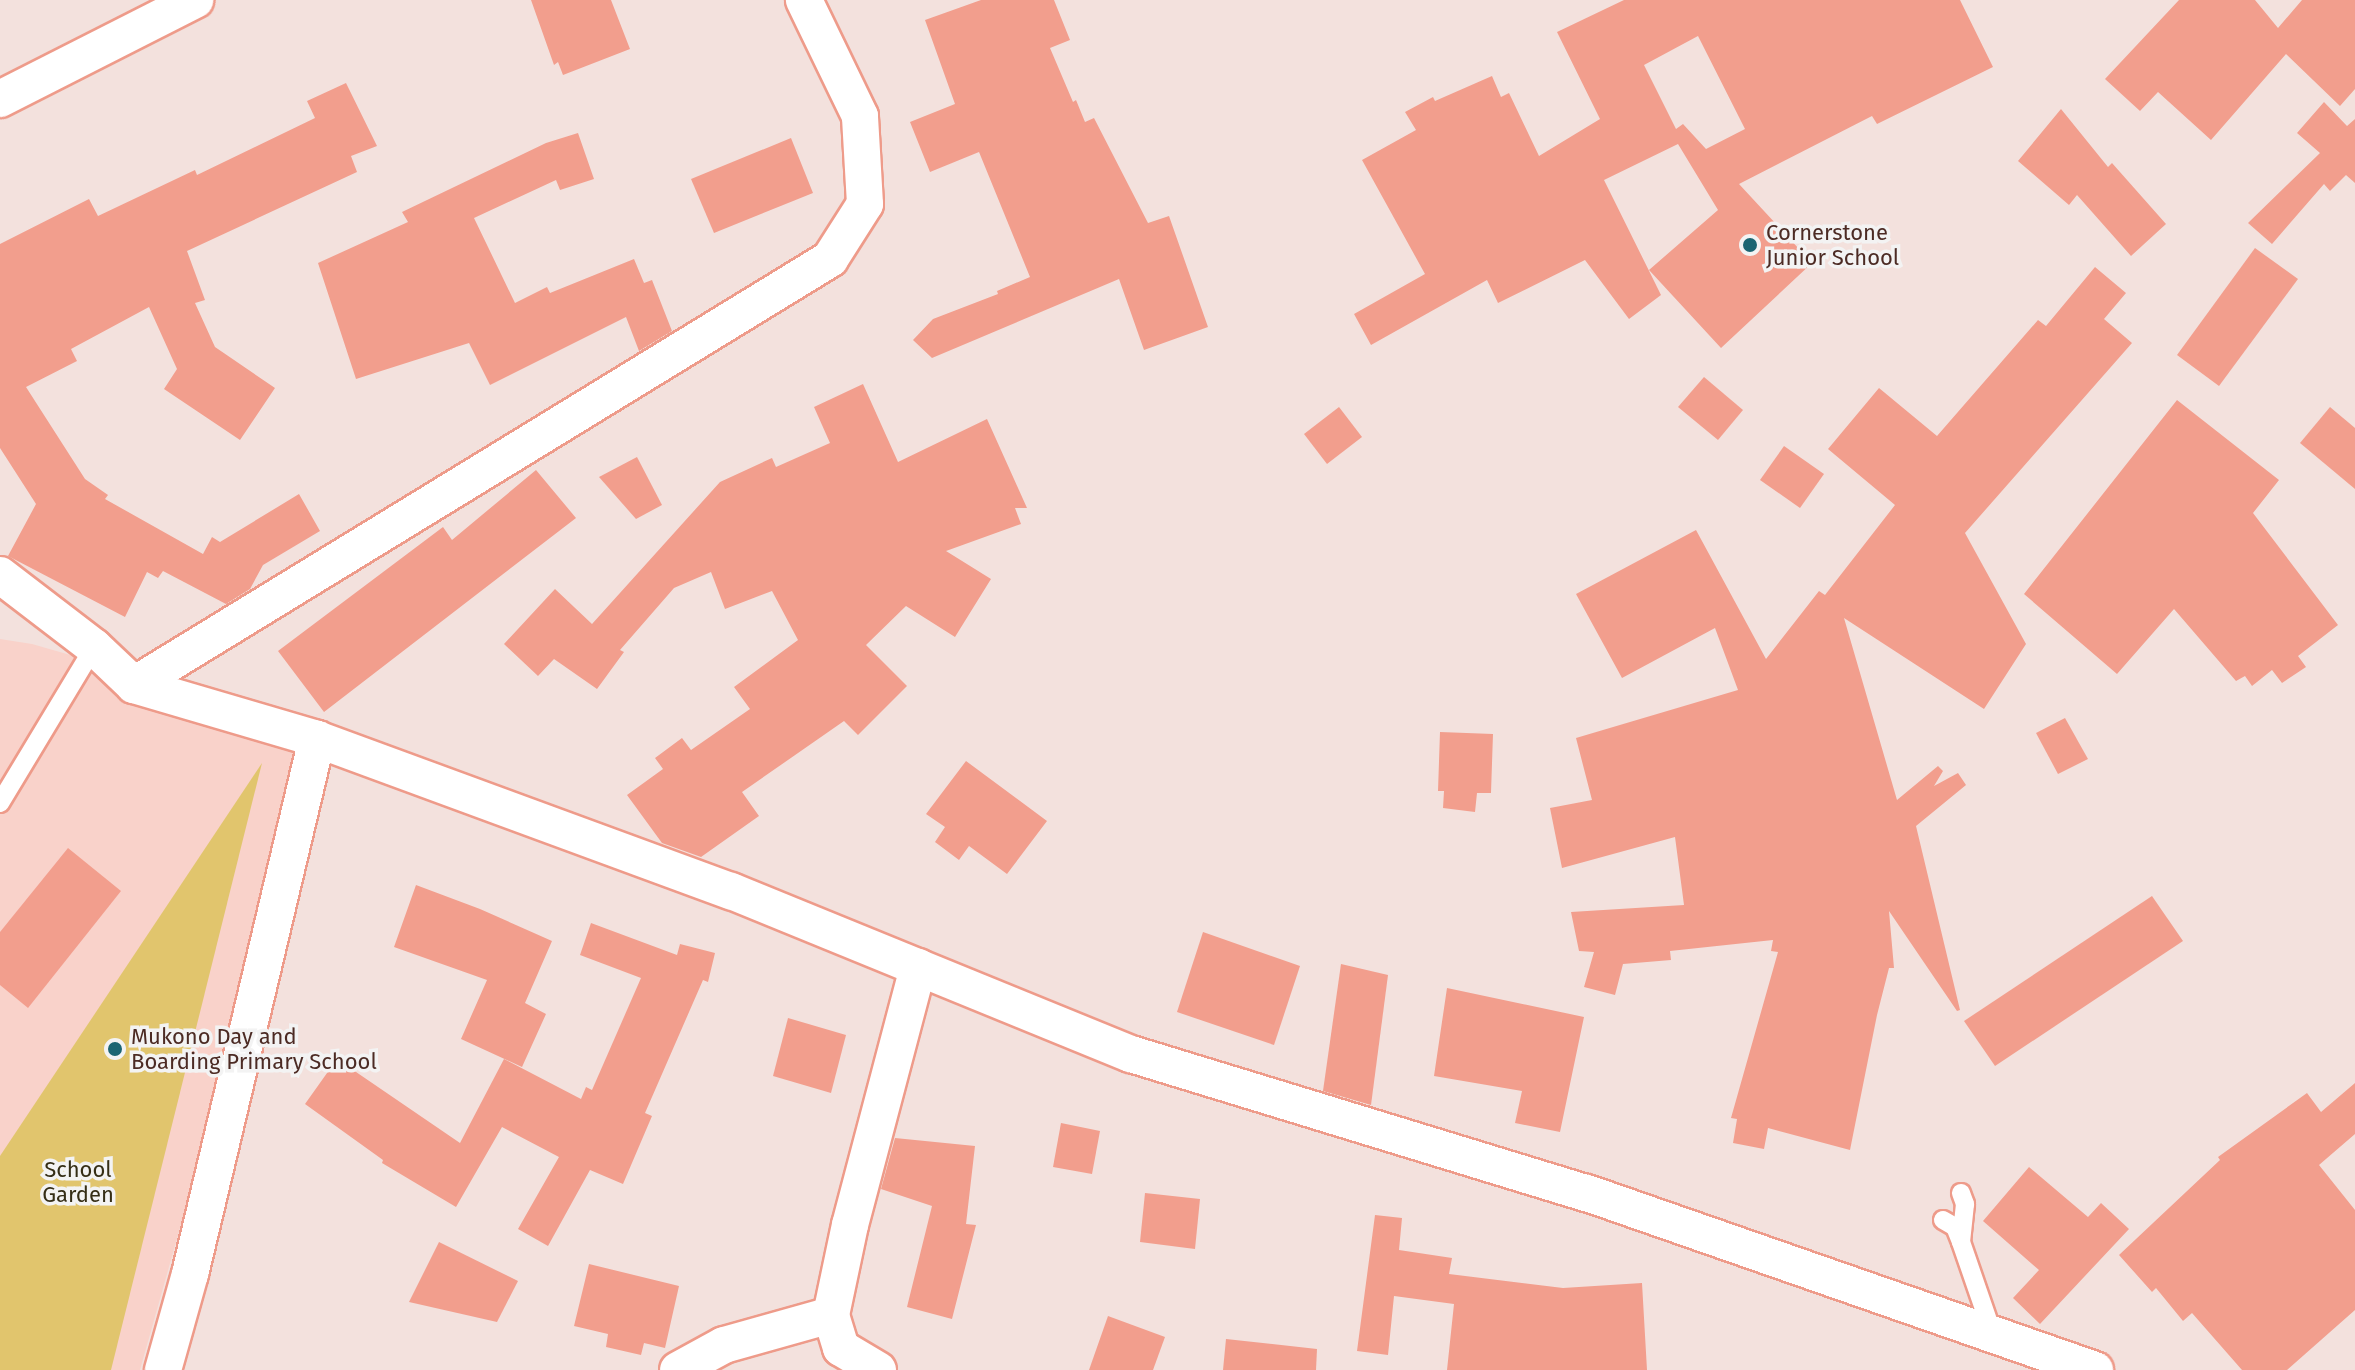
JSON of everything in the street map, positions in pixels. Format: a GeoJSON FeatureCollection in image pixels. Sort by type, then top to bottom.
{"type":"FeatureCollection","features":[{"type":"Feature","properties":{"kind":"street"},"geometry":{"type":"LineString","coordinates":[[0,99],[195,0]]}},
{"type":"Feature","properties":{"kind":"street"},"geometry":{"type":"LineString","coordinates":[[134,685],[830,259],[865,204],[860,116],[804,0]]}},
{"type":"Feature","properties":{"kind":"street"},"geometry":{"type":"LineString","coordinates":[[0,575],[94,647],[134,685],[317,739],[731,891],[1131,1054],[1587,1193],[1992,1332],[2031,1358],[2095,1370]]}},
{"type":"Feature","properties":{"kind":"street"},"geometry":{"type":"LineString","coordinates":[[163,1370],[190,1274],[317,739]]}},
{"type":"Feature","properties":{"kind":"street"},"geometry":{"type":"LineString","coordinates":[[878,1370],[841,1348],[831,1315],[850,1225],[918,967]]}},
{"type":"Feature","properties":{"kind":"street"},"geometry":{"type":"LineString","coordinates":[[678,1370],[724,1345],[831,1315]]}},
{"type":"Feature","properties":{"kind":"lane"},"geometry":{"type":"LineString","coordinates":[[0,803],[94,647]]}},
{"type":"Feature","properties":{"kind":"lane"},"geometry":{"type":"LineString","coordinates":[[1961,1193],[1965,1204],[1961,1242]]}},
{"type":"Feature","properties":{"kind":"lane"},"geometry":{"type":"LineString","coordinates":[[1943,1220],[1955,1227],[1992,1332]]}},
{"type":"Feature","properties":{"kind":"shaded area","name":"Mukono Day and Boarding Primary School"},"geometry":{"type":"Polygon","coordinates":[[[0,639],[32,644],[321,727],[140,1370],[0,1370],[0,639]]]}},
{"type":"Feature","properties":{"kind":"green space","name":"School Garden"},"geometry":{"type":"Polygon","coordinates":[[[262,763],[111,1370],[0,1370],[0,1156],[262,763]]]}},
{"type":"Feature","properties":{"kind":"building"},"geometry":{"type":"Polygon","coordinates":[[[531,0],[611,0],[630,49],[563,75],[558,62],[554,65],[531,0]]]}},
{"type":"Feature","properties":{"kind":"building"},"geometry":{"type":"Polygon","coordinates":[[[981,0],[1054,0],[1070,40],[1050,48],[1073,102],[1076,100],[1085,122],[1094,118],[1148,223],[1169,216],[1208,327],[1144,350],[1119,279],[932,358],[913,340],[933,319],[998,294],[997,291],[1030,277],[979,152],[930,172],[910,122],[955,104],[925,20],[981,0]]]}},
{"type":"Feature","properties":{"kind":"building"},"geometry":{"type":"Polygon","coordinates":[[[1624,0],[1960,0],[1993,67],[1877,124],[1872,116],[1739,184],[1812,263],[1721,348],[1649,270],[1718,210],[1678,144],[1604,180],[1661,295],[1629,319],[1585,260],[1498,303],[1487,280],[1371,345],[1354,314],[1425,274],[1362,160],[1416,130],[1405,112],[1433,97],[1435,101],[1492,76],[1501,97],[1509,93],[1539,156],[1600,119],[1557,32],[1624,0]],[[1698,36],[1644,65],[1676,129],[1683,124],[1706,149],[1745,129],[1698,36]]]}},
{"type":"Feature","properties":{"kind":"building"},"geometry":{"type":"Polygon","coordinates":[[[2179,0],[2255,0],[2278,28],[2302,0],[2355,0],[2355,89],[2340,106],[2286,54],[2211,140],[2158,92],[2140,111],[2105,79],[2179,0]]]}},
{"type":"Feature","properties":{"kind":"building"},"geometry":{"type":"Polygon","coordinates":[[[346,83],[377,146],[351,156],[357,172],[187,251],[205,300],[195,303],[215,347],[275,388],[240,440],[164,389],[177,369],[149,307],[71,349],[77,361],[26,387],[85,479],[108,495],[105,499],[203,554],[212,537],[220,542],[299,494],[320,531],[263,565],[250,589],[226,604],[163,571],[158,578],[147,572],[125,617],[8,556],[36,504],[0,448],[0,244],[89,199],[98,216],[195,170],[197,175],[315,118],[307,101],[346,83]]]}},
{"type":"Feature","properties":{"kind":"building"},"geometry":{"type":"Polygon","coordinates":[[[2324,102],[2347,126],[2355,119],[2355,183],[2346,175],[2330,191],[2324,184],[2272,244],[2248,223],[2320,153],[2297,133],[2324,102]]]}},
{"type":"Feature","properties":{"kind":"building"},"geometry":{"type":"Polygon","coordinates":[[[2061,109],[2108,167],[2112,163],[2166,224],[2131,256],[2077,195],[2069,205],[2018,161],[2061,109]]]}},
{"type":"Feature","properties":{"kind":"building"},"geometry":{"type":"Polygon","coordinates":[[[578,133],[594,179],[560,190],[556,180],[474,218],[515,303],[547,287],[550,293],[634,259],[644,283],[652,280],[672,331],[639,351],[626,317],[490,385],[469,343],[356,379],[318,263],[408,222],[402,212],[546,143],[578,133]]]}},
{"type":"Feature","properties":{"kind":"building"},"geometry":{"type":"Polygon","coordinates":[[[791,138],[813,193],[714,233],[691,179],[791,138]]]}},
{"type":"Feature","properties":{"kind":"building"},"geometry":{"type":"Polygon","coordinates":[[[2255,248],[2298,279],[2219,386],[2177,355],[2255,248]]]}},
{"type":"Feature","properties":{"kind":"building"},"geometry":{"type":"Polygon","coordinates":[[[2095,267],[2126,293],[2104,319],[2132,343],[1965,533],[2026,644],[1984,709],[1844,618],[1897,800],[1938,766],[1943,771],[1934,786],[1958,773],[1966,785],[1916,826],[1960,1010],[1957,1011],[1889,911],[1894,968],[1889,968],[1877,1015],[1850,1150],[1768,1128],[1764,1149],[1733,1143],[1737,1119],[1731,1118],[1778,952],[1771,951],[1773,940],[1670,951],[1671,960],[1623,964],[1615,995],[1584,987],[1594,952],[1579,951],[1571,912],[1684,905],[1675,837],[1562,868],[1550,808],[1592,800],[1576,738],[1738,690],[1715,628],[1622,678],[1576,594],[1696,530],[1766,659],[1819,591],[1825,595],[1895,505],[1828,449],[1879,388],[1937,436],[2038,320],[2046,326],[2095,267]]]}},
{"type":"Feature","properties":{"kind":"building"},"geometry":{"type":"Polygon","coordinates":[[[1704,377],[1743,410],[1718,440],[1678,407],[1704,377]]]}},
{"type":"Feature","properties":{"kind":"building"},"geometry":{"type":"Polygon","coordinates":[[[863,384],[898,462],[987,419],[1027,508],[1015,508],[1021,524],[946,551],[991,579],[955,637],[906,606],[866,645],[907,686],[858,735],[844,721],[742,792],[759,816],[701,857],[662,843],[627,795],[663,769],[655,758],[682,738],[691,750],[750,709],[734,687],[798,640],[772,591],[725,609],[711,572],[674,588],[620,650],[624,652],[597,689],[554,659],[538,676],[504,644],[555,589],[592,624],[720,482],[772,458],[776,467],[830,443],[814,407],[863,384]]]}},
{"type":"Feature","properties":{"kind":"building"},"geometry":{"type":"Polygon","coordinates":[[[2177,400],[2279,480],[2253,513],[2338,625],[2298,656],[2306,667],[2282,683],[2272,670],[2252,686],[2245,676],[2236,681],[2174,609],[2117,674],[2024,594],[2177,400]]]}},
{"type":"Feature","properties":{"kind":"building"},"geometry":{"type":"Polygon","coordinates":[[[1339,407],[1362,437],[1327,464],[1304,434],[1339,407]]]}},
{"type":"Feature","properties":{"kind":"building"},"geometry":{"type":"Polygon","coordinates":[[[2330,407],[2355,428],[2355,489],[2300,443],[2330,407]]]}},
{"type":"Feature","properties":{"kind":"building"},"geometry":{"type":"Polygon","coordinates":[[[1784,446],[1824,474],[1800,508],[1760,480],[1784,446]]]}},
{"type":"Feature","properties":{"kind":"building"},"geometry":{"type":"Polygon","coordinates":[[[637,457],[662,505],[636,519],[599,477],[637,457]]]}},
{"type":"Feature","properties":{"kind":"building"},"geometry":{"type":"Polygon","coordinates":[[[536,470],[576,518],[324,712],[278,651],[443,527],[452,540],[536,470]]]}},
{"type":"Feature","properties":{"kind":"building"},"geometry":{"type":"Polygon","coordinates":[[[2065,718],[2088,759],[2058,774],[2036,733],[2065,718]]]}},
{"type":"Feature","properties":{"kind":"building"},"geometry":{"type":"Polygon","coordinates":[[[1440,732],[1493,734],[1491,793],[1477,793],[1475,812],[1443,808],[1444,791],[1438,791],[1440,732]]]}},
{"type":"Feature","properties":{"kind":"building"},"geometry":{"type":"Polygon","coordinates":[[[966,761],[1047,821],[1007,874],[969,846],[959,860],[935,842],[945,827],[926,814],[966,761]]]}},
{"type":"Feature","properties":{"kind":"building"},"geometry":{"type":"Polygon","coordinates":[[[68,848],[121,891],[28,1008],[0,985],[0,932],[68,848]]]}},
{"type":"Feature","properties":{"kind":"building"},"geometry":{"type":"Polygon","coordinates":[[[416,885],[552,941],[525,1003],[546,1014],[522,1067],[461,1039],[487,980],[394,947],[416,885]]]}},
{"type":"Feature","properties":{"kind":"building"},"geometry":{"type":"Polygon","coordinates":[[[2152,896],[2183,941],[1995,1066],[1964,1021],[2152,896]]]}},
{"type":"Feature","properties":{"kind":"building"},"geometry":{"type":"Polygon","coordinates":[[[591,923],[677,955],[680,944],[715,953],[708,982],[703,980],[645,1113],[652,1116],[623,1184],[590,1170],[548,1246],[518,1229],[559,1157],[502,1127],[456,1207],[382,1163],[383,1160],[305,1104],[337,1059],[460,1143],[504,1059],[581,1099],[586,1087],[592,1090],[641,978],[580,955],[591,923]]]}},
{"type":"Feature","properties":{"kind":"building"},"geometry":{"type":"Polygon","coordinates":[[[1203,932],[1300,966],[1274,1045],[1177,1012],[1203,932]]]}},
{"type":"Feature","properties":{"kind":"building"},"geometry":{"type":"Polygon","coordinates":[[[1341,964],[1388,975],[1371,1105],[1323,1091],[1341,964]]]}},
{"type":"Feature","properties":{"kind":"building"},"geometry":{"type":"Polygon","coordinates":[[[1447,988],[1584,1017],[1560,1132],[1515,1123],[1522,1091],[1434,1076],[1447,988]]]}},
{"type":"Feature","properties":{"kind":"building"},"geometry":{"type":"Polygon","coordinates":[[[788,1018],[846,1035],[831,1093],[773,1076],[788,1018]]]}},
{"type":"Feature","properties":{"kind":"building"},"geometry":{"type":"Polygon","coordinates":[[[2355,1083],[2355,1134],[2319,1165],[2355,1210],[2355,1310],[2287,1370],[2242,1370],[2192,1313],[2183,1321],[2156,1288],[2152,1292],[2119,1255],[2220,1160],[2218,1157],[2307,1093],[2321,1112],[2355,1083]]]}},
{"type":"Feature","properties":{"kind":"building"},"geometry":{"type":"Polygon","coordinates":[[[1061,1123],[1100,1131],[1092,1174],[1053,1167],[1061,1123]]]}},
{"type":"Feature","properties":{"kind":"building"},"geometry":{"type":"Polygon","coordinates":[[[895,1138],[975,1146],[966,1224],[976,1225],[952,1319],[907,1307],[932,1206],[881,1189],[895,1138]]]}},
{"type":"Feature","properties":{"kind":"building"},"geometry":{"type":"Polygon","coordinates":[[[2029,1167],[2088,1217],[2101,1203],[2129,1229],[2040,1324],[2013,1298],[2039,1270],[1983,1221],[2029,1167]]]}},
{"type":"Feature","properties":{"kind":"building"},"geometry":{"type":"Polygon","coordinates":[[[1145,1193],[1200,1199],[1195,1249],[1140,1242],[1145,1193]]]}},
{"type":"Feature","properties":{"kind":"building"},"geometry":{"type":"Polygon","coordinates":[[[1375,1215],[1402,1218],[1399,1250],[1452,1258],[1449,1274],[1563,1288],[1642,1283],[1647,1370],[1447,1370],[1454,1304],[1394,1296],[1388,1355],[1357,1351],[1375,1215]]]}},
{"type":"Feature","properties":{"kind":"building"},"geometry":{"type":"Polygon","coordinates":[[[439,1242],[518,1281],[497,1322],[409,1302],[439,1242]]]}},
{"type":"Feature","properties":{"kind":"building"},"geometry":{"type":"Polygon","coordinates":[[[589,1264],[679,1286],[665,1348],[644,1343],[641,1355],[606,1347],[608,1334],[574,1326],[589,1264]]]}},
{"type":"Feature","properties":{"kind":"building"},"geometry":{"type":"Polygon","coordinates":[[[1108,1316],[1165,1337],[1153,1370],[1089,1370],[1108,1316]]]}},
{"type":"Feature","properties":{"kind":"building"},"geometry":{"type":"Polygon","coordinates":[[[1226,1339],[1317,1349],[1316,1370],[1223,1370],[1226,1339]]]}},
{"type":"Feature","properties":{"kind":"place","name":"Cornerstone Junior School"},"geometry":{"type":"Point","coordinates":[1750,245]}},
{"type":"Feature","properties":{"kind":"place","name":"Mukono Day and Boarding Primary School"},"geometry":{"type":"Point","coordinates":[115,1049]}}]}
